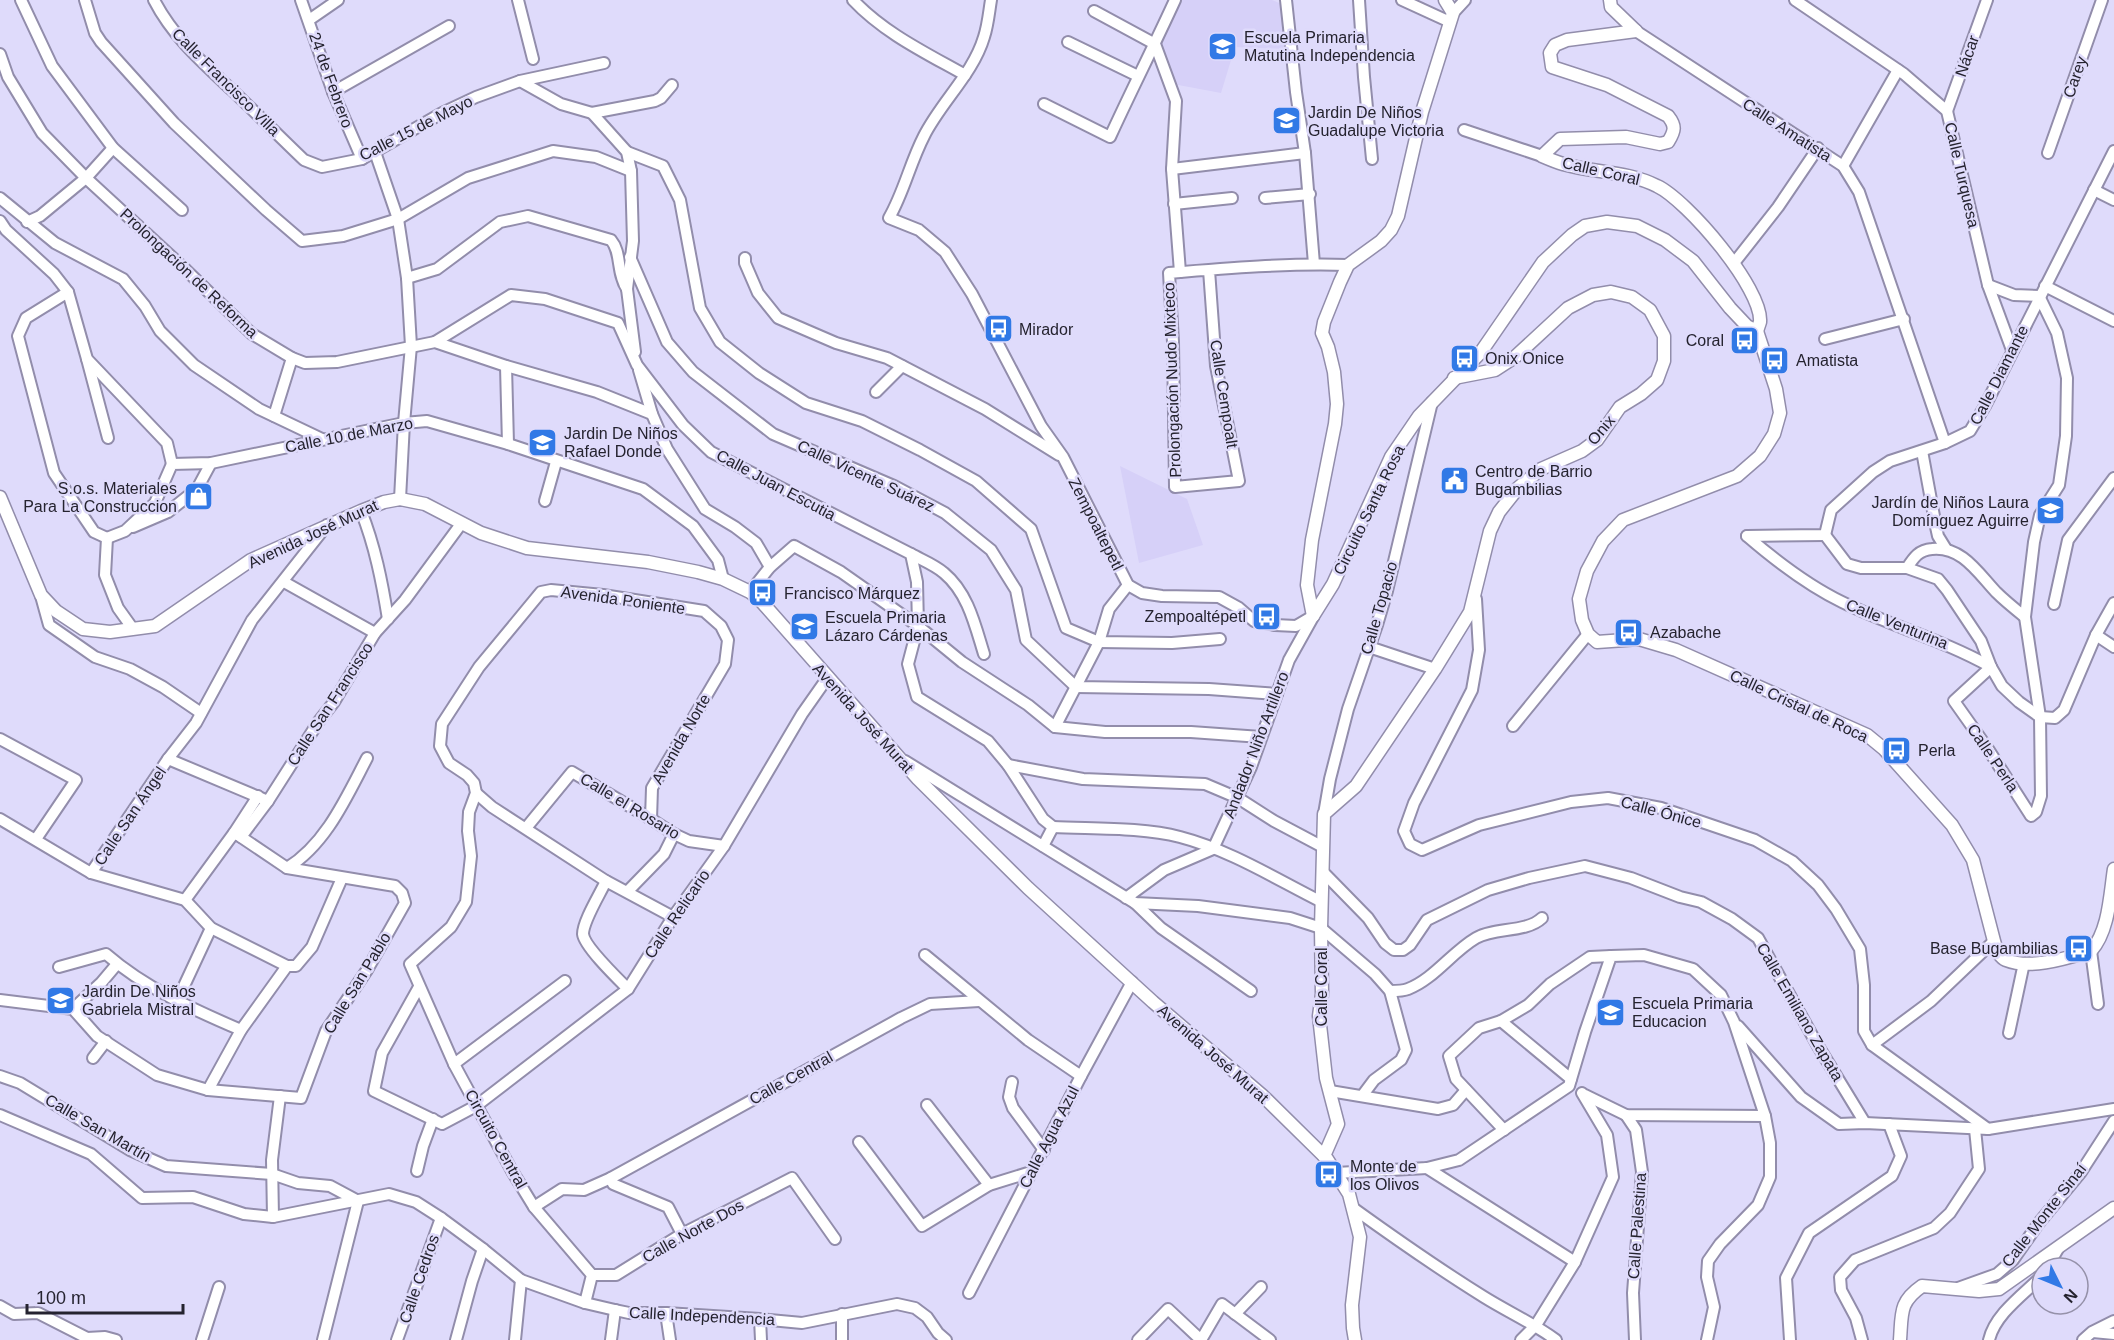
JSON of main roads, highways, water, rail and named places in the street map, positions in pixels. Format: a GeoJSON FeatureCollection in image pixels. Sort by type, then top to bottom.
{"type":"FeatureCollection","features":[{"type":"Feature","properties":{"kind":"place","name":"Escuela Primaria Matutina Independencia"},"geometry":{"type":"Point","coordinates":[1223,46]}},
{"type":"Feature","properties":{"kind":"place","name":"Jardin De Niños Guadalupe Victoria"},"geometry":{"type":"Point","coordinates":[1287,121]}},
{"type":"Feature","properties":{"kind":"place","name":"Mirador"},"geometry":{"type":"Point","coordinates":[998,329]}},
{"type":"Feature","properties":{"kind":"place","name":"Coral"},"geometry":{"type":"Point","coordinates":[1745,340]}},
{"type":"Feature","properties":{"kind":"place","name":"Onix Onice"},"geometry":{"type":"Point","coordinates":[1464,358]}},
{"type":"Feature","properties":{"kind":"place","name":"Amatista"},"geometry":{"type":"Point","coordinates":[1775,360]}},
{"type":"Feature","properties":{"kind":"place","name":"Jardin De Niños Rafael Donde"},"geometry":{"type":"Point","coordinates":[543,442]}},
{"type":"Feature","properties":{"kind":"place","name":"Centro de Barrio Bugambilias"},"geometry":{"type":"Point","coordinates":[1454,480]}},
{"type":"Feature","properties":{"kind":"place","name":"S.o.s. Materiales Para La Construccion"},"geometry":{"type":"Point","coordinates":[198,497]}},
{"type":"Feature","properties":{"kind":"place","name":"Jardín de Niños Laura Domínguez Aguirre"},"geometry":{"type":"Point","coordinates":[2050,511]}},
{"type":"Feature","properties":{"kind":"place","name":"Francisco Márquez"},"geometry":{"type":"Point","coordinates":[763,593]}},
{"type":"Feature","properties":{"kind":"place","name":"Zempoaltépetl"},"geometry":{"type":"Point","coordinates":[1267,616]}},
{"type":"Feature","properties":{"kind":"place","name":"Escuela Primaria Lázaro Cárdenas"},"geometry":{"type":"Point","coordinates":[804,626]}},
{"type":"Feature","properties":{"kind":"place","name":"Azabache"},"geometry":{"type":"Point","coordinates":[1629,632]}},
{"type":"Feature","properties":{"kind":"place","name":"Perla"},"geometry":{"type":"Point","coordinates":[1897,750]}},
{"type":"Feature","properties":{"kind":"place","name":"Base Bugambilias"},"geometry":{"type":"Point","coordinates":[2079,948]}},
{"type":"Feature","properties":{"kind":"place","name":"Jardin De Niños Gabriela Mistral"},"geometry":{"type":"Point","coordinates":[61,1000]}},
{"type":"Feature","properties":{"kind":"place","name":"Escuela Primaria Educacion"},"geometry":{"type":"Point","coordinates":[1611,1012]}},
{"type":"Feature","properties":{"kind":"place","name":"Monte de los Olivos"},"geometry":{"type":"Point","coordinates":[1329,1175]}}]}
